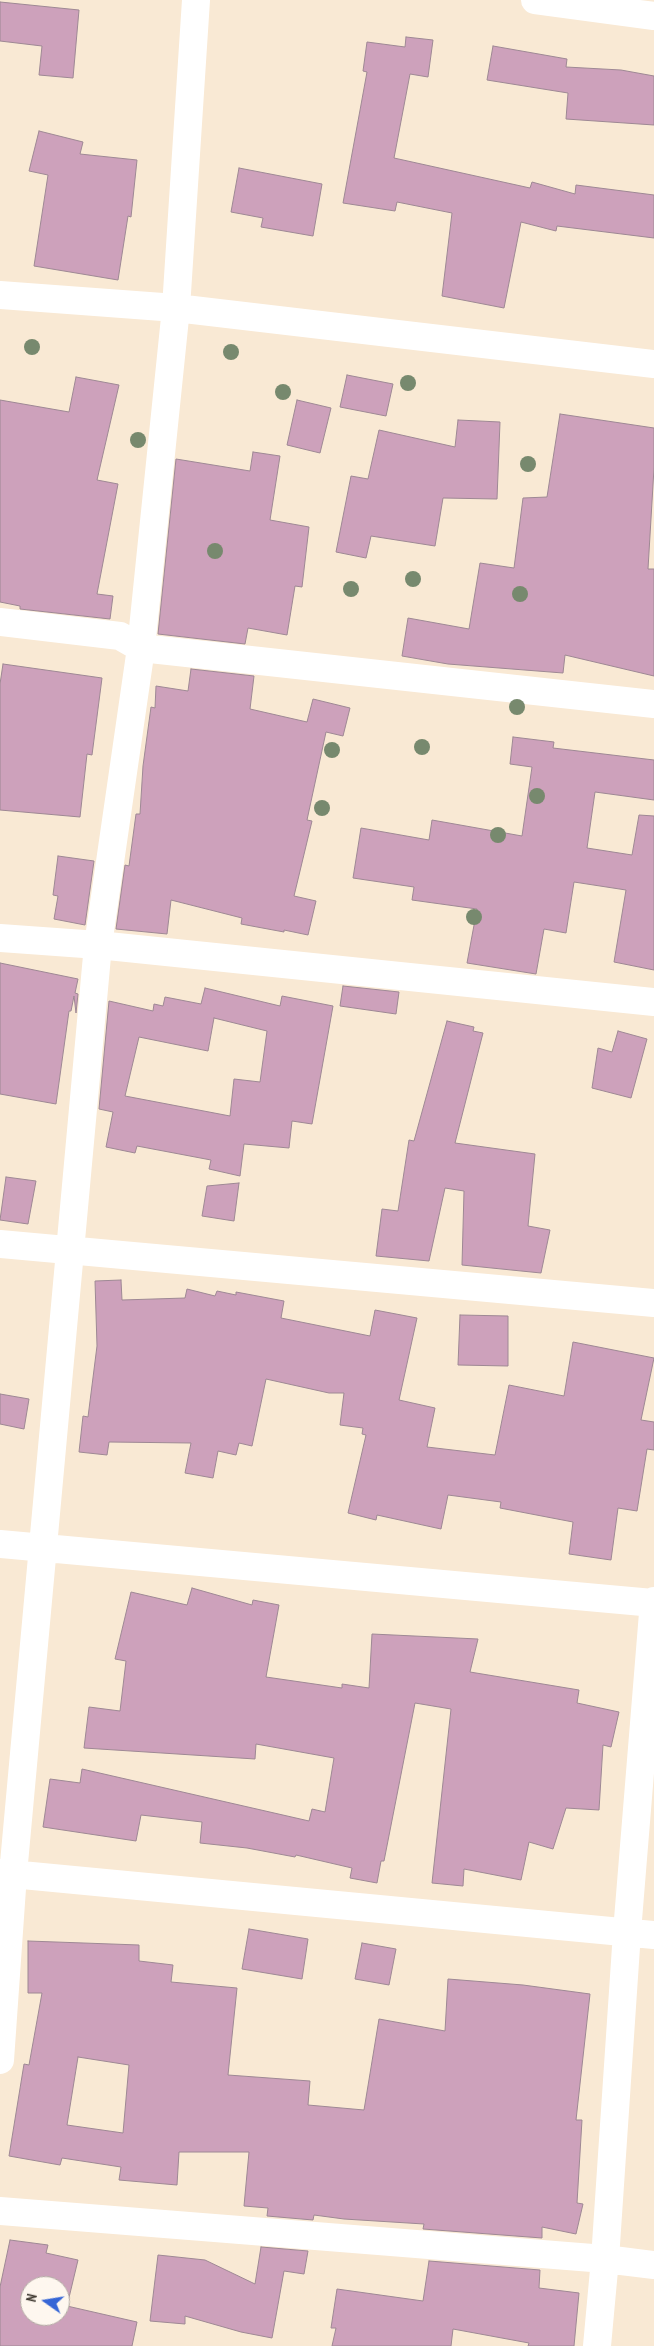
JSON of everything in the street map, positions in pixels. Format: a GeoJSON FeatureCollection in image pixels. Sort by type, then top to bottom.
{"type":"FeatureCollection","features":[{"type":"Feature","properties":{"kind":"street"},"geometry":{"type":"LineString","coordinates":[[0,2060],[6,1873],[43,1548],[98,945],[141,648],[176,308],[196,0]]}},
{"type":"Feature","properties":{"kind":"street"},"geometry":{"type":"LineString","coordinates":[[535,0],[654,16]]}},
{"type":"Feature","properties":{"kind":"street"},"geometry":{"type":"LineString","coordinates":[[0,295],[176,308],[654,364]]}},
{"type":"Feature","properties":{"kind":"street"},"geometry":{"type":"LineString","coordinates":[[0,622],[120,636],[141,648],[654,704]]}},
{"type":"Feature","properties":{"kind":"street"},"geometry":{"type":"LineString","coordinates":[[0,938],[98,945],[654,1002]]}},
{"type":"Feature","properties":{"kind":"street"},"geometry":{"type":"LineString","coordinates":[[0,1244],[654,1303]]}},
{"type":"Feature","properties":{"kind":"street"},"geometry":{"type":"LineString","coordinates":[[0,1544],[654,1602],[627,1932],[605,2259],[597,2346]]}},
{"type":"Feature","properties":{"kind":"street"},"geometry":{"type":"LineString","coordinates":[[6,1873],[654,1935]]}},
{"type":"Feature","properties":{"kind":"street"},"geometry":{"type":"LineString","coordinates":[[0,2211],[605,2259],[654,2265]]}},
{"type":"Feature","properties":{"kind":"building"},"geometry":{"type":"Polygon","coordinates":[[[0,2],[79,10],[73,78],[39,75],[42,46],[0,41],[0,2]]]}},
{"type":"Feature","properties":{"kind":"building"},"geometry":{"type":"Polygon","coordinates":[[[406,37],[433,40],[428,77],[410,74],[394,158],[530,188],[532,182],[575,194],[576,185],[654,195],[654,238],[557,226],[556,231],[521,222],[504,308],[442,296],[452,213],[397,202],[395,211],[343,203],[367,72],[363,71],[367,42],[405,47],[406,37]]]}},
{"type":"Feature","properties":{"kind":"building"},"geometry":{"type":"Polygon","coordinates":[[[493,46],[567,59],[566,67],[621,70],[654,76],[654,125],[566,119],[568,93],[487,80],[493,46]]]}},
{"type":"Feature","properties":{"kind":"building"},"geometry":{"type":"Polygon","coordinates":[[[39,131],[83,142],[80,154],[137,160],[131,217],[128,216],[118,280],[34,266],[48,175],[29,171],[39,131]]]}},
{"type":"Feature","properties":{"kind":"building"},"geometry":{"type":"Polygon","coordinates":[[[239,168],[322,184],[313,236],[261,227],[263,218],[231,212],[239,168]]]}},
{"type":"Feature","properties":{"kind":"building"},"geometry":{"type":"Polygon","coordinates":[[[347,375],[393,384],[386,416],[340,407],[347,375]]]}},
{"type":"Feature","properties":{"kind":"building"},"geometry":{"type":"Polygon","coordinates":[[[76,377],[119,385],[97,480],[118,484],[97,594],[113,596],[110,619],[20,609],[20,606],[0,602],[0,400],[69,412],[76,377]]]}},
{"type":"Feature","properties":{"kind":"building"},"geometry":{"type":"Polygon","coordinates":[[[297,400],[331,408],[320,453],[287,445],[297,400]]]}},
{"type":"Feature","properties":{"kind":"building"},"geometry":{"type":"Polygon","coordinates":[[[560,414],[654,428],[654,468],[648,569],[654,569],[654,676],[565,655],[563,673],[448,664],[402,656],[408,618],[469,629],[480,563],[514,568],[523,498],[547,497],[560,414]]]}},
{"type":"Feature","properties":{"kind":"building"},"geometry":{"type":"Polygon","coordinates":[[[458,420],[500,422],[497,499],[443,498],[435,546],[371,536],[366,558],[336,552],[351,476],[368,479],[379,430],[455,447],[458,420]]]}},
{"type":"Feature","properties":{"kind":"building"},"geometry":{"type":"Polygon","coordinates":[[[253,452],[280,456],[270,520],[309,527],[302,587],[295,586],[287,635],[248,628],[245,644],[158,634],[176,459],[250,471],[253,452]]]}},
{"type":"Feature","properties":{"kind":"building"},"geometry":{"type":"Polygon","coordinates":[[[3,664],[102,678],[92,755],[87,754],[80,817],[0,810],[0,684],[3,664]]]}},
{"type":"Feature","properties":{"kind":"building"},"geometry":{"type":"Polygon","coordinates":[[[191,669],[254,676],[250,709],[307,722],[313,699],[350,708],[343,736],[326,732],[307,820],[312,821],[294,896],[316,901],[308,935],[241,924],[242,918],[171,900],[167,934],[116,929],[125,865],[129,866],[136,814],[140,814],[143,766],[151,707],[155,708],[156,686],[188,691],[191,669]]]}},
{"type":"Feature","properties":{"kind":"building"},"geometry":{"type":"Polygon","coordinates":[[[513,737],[554,742],[553,748],[654,760],[654,800],[595,792],[587,848],[632,855],[639,815],[654,816],[654,970],[614,962],[626,890],[574,882],[566,933],[544,929],[536,974],[467,963],[477,909],[412,900],[414,887],[353,878],[361,828],[429,840],[432,820],[522,836],[532,767],[510,764],[513,737]]]}},
{"type":"Feature","properties":{"kind":"building"},"geometry":{"type":"Polygon","coordinates":[[[58,856],[94,861],[85,925],[54,919],[58,896],[53,895],[58,856]]]}},
{"type":"Feature","properties":{"kind":"building"},"geometry":{"type":"Polygon","coordinates":[[[0,963],[78,979],[75,993],[78,994],[76,1013],[74,996],[71,1011],[69,1011],[56,1104],[0,1094],[0,963]]]}},
{"type":"Feature","properties":{"kind":"building"},"geometry":{"type":"Polygon","coordinates":[[[343,986],[399,992],[396,1014],[340,1006],[343,986]]]}},
{"type":"Feature","properties":{"kind":"building"},"geometry":{"type":"Polygon","coordinates":[[[205,988],[280,1006],[282,996],[333,1006],[312,1124],[292,1121],[289,1148],[244,1144],[240,1176],[209,1169],[211,1160],[137,1146],[135,1153],[106,1147],[113,1112],[99,1109],[109,1001],[153,1011],[154,1004],[163,1006],[165,997],[201,1004],[205,988]],[[214,1018],[208,1051],[139,1037],[125,1096],[230,1116],[234,1079],[260,1082],[267,1031],[214,1018]]]}},
{"type":"Feature","properties":{"kind":"building"},"geometry":{"type":"Polygon","coordinates":[[[447,1021],[474,1027],[473,1031],[483,1033],[455,1143],[535,1154],[528,1226],[550,1230],[541,1273],[462,1265],[464,1191],[445,1188],[429,1261],[376,1256],[382,1209],[398,1211],[409,1140],[414,1141],[447,1021]]]}},
{"type":"Feature","properties":{"kind":"building"},"geometry":{"type":"Polygon","coordinates":[[[618,1031],[647,1039],[631,1098],[592,1088],[598,1048],[612,1052],[618,1031]]]}},
{"type":"Feature","properties":{"kind":"building"},"geometry":{"type":"Polygon","coordinates":[[[6,1177],[36,1181],[28,1224],[0,1220],[6,1177]]]}},
{"type":"Feature","properties":{"kind":"building"},"geometry":{"type":"Polygon","coordinates":[[[239,1183],[234,1221],[202,1216],[207,1186],[239,1183]]]}},
{"type":"Feature","properties":{"kind":"building"},"geometry":{"type":"Polygon","coordinates":[[[121,1280],[122,1300],[185,1298],[187,1289],[215,1296],[217,1291],[236,1295],[236,1292],[284,1301],[281,1318],[370,1336],[375,1310],[417,1318],[399,1400],[435,1408],[427,1447],[495,1455],[509,1385],[564,1396],[573,1342],[654,1358],[641,1420],[654,1422],[654,1450],[647,1449],[637,1511],[618,1508],[611,1560],[569,1554],[573,1522],[500,1508],[501,1502],[448,1495],[441,1529],[377,1515],[376,1520],[348,1513],[366,1435],[362,1434],[363,1428],[340,1425],[344,1393],[329,1393],[266,1379],[252,1446],[239,1443],[236,1455],[218,1451],[213,1478],[185,1473],[191,1443],[109,1442],[107,1455],[79,1452],[83,1416],[88,1417],[97,1346],[95,1281],[121,1280]]]}},
{"type":"Feature","properties":{"kind":"building"},"geometry":{"type":"Polygon","coordinates":[[[460,1315],[508,1316],[508,1366],[458,1365],[460,1315]]]}},
{"type":"Feature","properties":{"kind":"building"},"geometry":{"type":"Polygon","coordinates":[[[0,1394],[29,1399],[24,1429],[0,1424],[0,1394]]]}},
{"type":"Feature","properties":{"kind":"building"},"geometry":{"type":"Polygon","coordinates":[[[192,1588],[252,1605],[253,1600],[279,1605],[266,1677],[342,1688],[342,1684],[369,1688],[372,1634],[478,1639],[470,1672],[579,1690],[577,1703],[619,1712],[611,1747],[603,1745],[599,1810],[566,1808],[553,1849],[529,1842],[521,1880],[464,1869],[463,1886],[432,1883],[451,1709],[415,1703],[384,1861],[381,1861],[377,1883],[350,1878],[352,1868],[296,1855],[295,1857],[247,1848],[200,1843],[202,1822],[141,1815],[136,1841],[43,1827],[50,1779],[80,1783],[82,1769],[309,1821],[312,1809],[325,1812],[334,1758],[256,1744],[255,1759],[84,1748],[89,1707],[120,1711],[126,1661],[115,1659],[131,1592],[187,1605],[192,1588]]]}},
{"type":"Feature","properties":{"kind":"building"},"geometry":{"type":"Polygon","coordinates":[[[249,1929],[308,1939],[302,1979],[242,1969],[249,1929]]]}},
{"type":"Feature","properties":{"kind":"building"},"geometry":{"type":"Polygon","coordinates":[[[28,1941],[139,1945],[139,1961],[173,1965],[171,1982],[237,1988],[228,2075],[310,2081],[308,2105],[364,2110],[379,2019],[445,2031],[448,1979],[523,1985],[590,1994],[576,2120],[582,2120],[577,2203],[583,2204],[576,2234],[542,2227],[542,2238],[423,2229],[424,2224],[344,2219],[314,2215],[313,2220],[267,2216],[268,2208],[244,2206],[249,2152],[179,2152],[177,2185],[119,2180],[121,2167],[62,2158],[60,2165],[9,2156],[24,2064],[29,2065],[42,1993],[28,1993],[28,1941]],[[78,2057],[67,2125],[123,2133],[129,2065],[78,2057]]]}},
{"type":"Feature","properties":{"kind":"building"},"geometry":{"type":"Polygon","coordinates":[[[362,1943],[396,1949],[389,1985],[355,1979],[362,1943]]]}},
{"type":"Feature","properties":{"kind":"building"},"geometry":{"type":"Polygon","coordinates":[[[10,2240],[48,2245],[46,2253],[78,2260],[70,2293],[70,2276],[20,2276],[20,2326],[70,2326],[70,2307],[137,2322],[132,2346],[0,2346],[0,2287],[10,2240]]]}},
{"type":"Feature","properties":{"kind":"building"},"geometry":{"type":"Polygon","coordinates":[[[261,2247],[308,2251],[304,2274],[284,2271],[272,2338],[241,2332],[185,2316],[185,2324],[150,2321],[158,2255],[205,2260],[255,2284],[261,2247]]]}},
{"type":"Feature","properties":{"kind":"building"},"geometry":{"type":"Polygon","coordinates":[[[429,2261],[540,2270],[539,2288],[579,2293],[574,2346],[528,2346],[529,2343],[453,2329],[451,2346],[332,2346],[336,2328],[331,2328],[337,2289],[423,2301],[429,2261]]]}}]}
